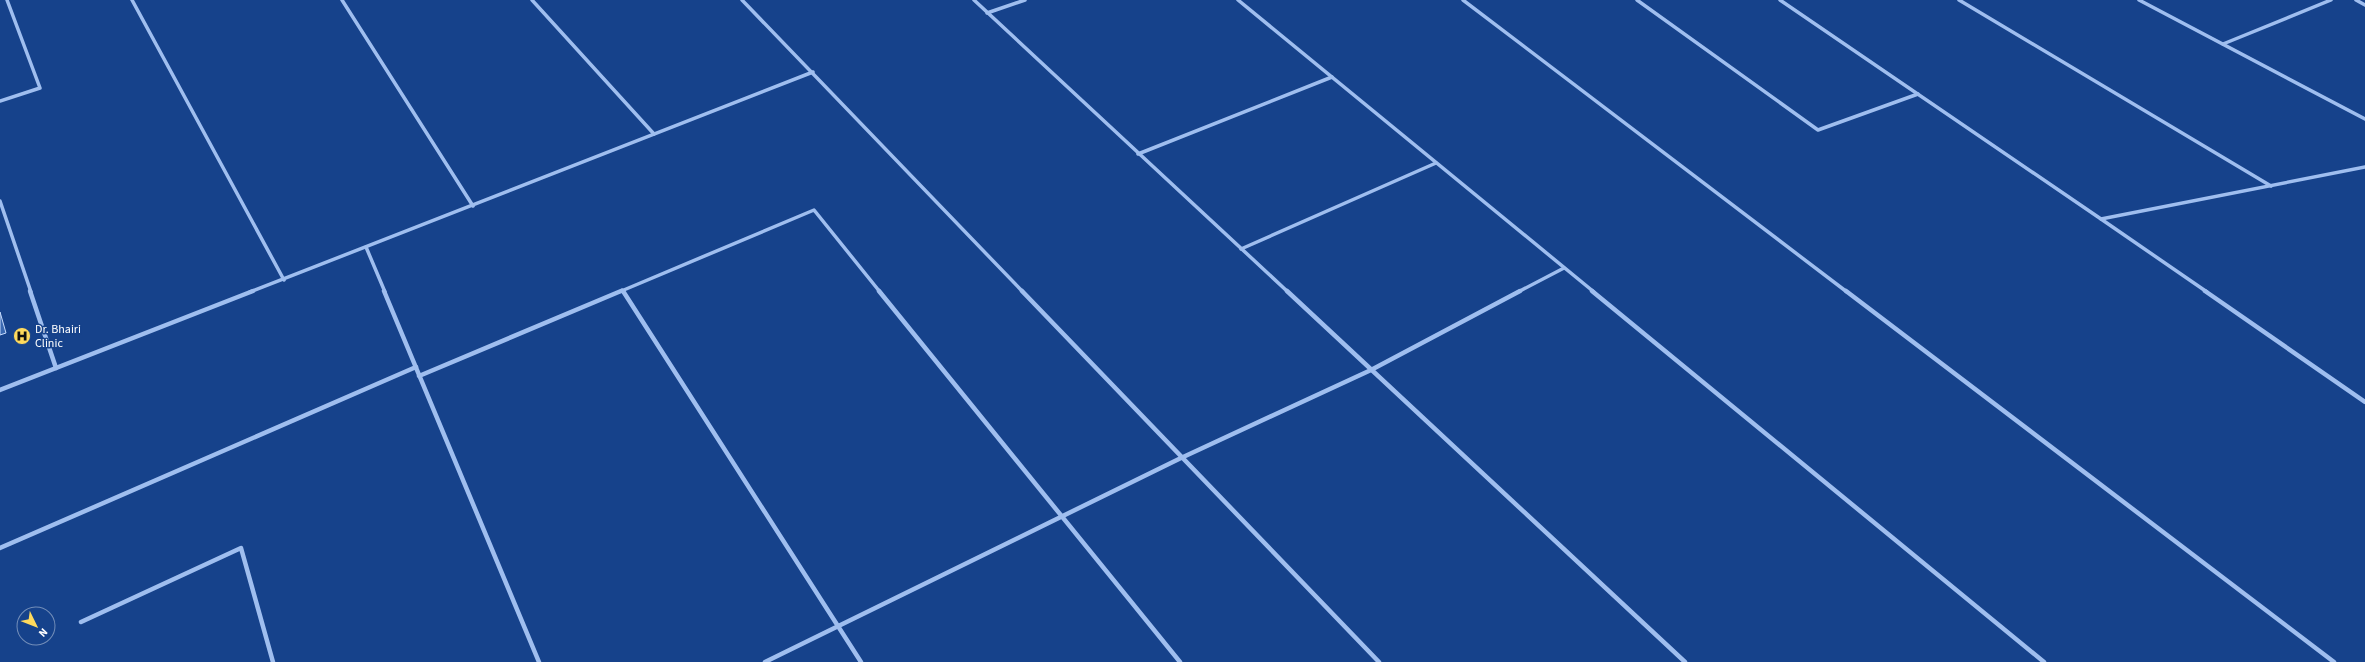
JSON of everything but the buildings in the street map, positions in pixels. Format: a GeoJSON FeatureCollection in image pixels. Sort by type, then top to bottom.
{"type":"FeatureCollection","features":[{"type":"Feature","properties":{"kind":"street"},"geometry":{"type":"LineString","coordinates":[[0,101],[40,88],[7,0]]}},
{"type":"Feature","properties":{"kind":"street"},"geometry":{"type":"LineString","coordinates":[[132,0],[284,280]]}},
{"type":"Feature","properties":{"kind":"street"},"geometry":{"type":"LineString","coordinates":[[342,0],[472,206]]}},
{"type":"Feature","properties":{"kind":"street"},"geometry":{"type":"LineString","coordinates":[[532,0],[654,134]]}},
{"type":"Feature","properties":{"kind":"street"},"geometry":{"type":"LineString","coordinates":[[742,0],[813,72],[1181,458],[1379,662]]}},
{"type":"Feature","properties":{"kind":"street"},"geometry":{"type":"LineString","coordinates":[[974,0],[1685,662]]}},
{"type":"Feature","properties":{"kind":"street"},"geometry":{"type":"LineString","coordinates":[[987,13],[1025,0]]}},
{"type":"Feature","properties":{"kind":"street"},"geometry":{"type":"LineString","coordinates":[[1238,0],[2044,662]]}},
{"type":"Feature","properties":{"kind":"street"},"geometry":{"type":"LineString","coordinates":[[1463,0],[2334,662]]}},
{"type":"Feature","properties":{"kind":"street"},"geometry":{"type":"LineString","coordinates":[[1637,0],[1818,130],[1918,94]]}},
{"type":"Feature","properties":{"kind":"street"},"geometry":{"type":"LineString","coordinates":[[1780,0],[2365,402]]}},
{"type":"Feature","properties":{"kind":"street"},"geometry":{"type":"LineString","coordinates":[[1959,0],[2271,186]]}},
{"type":"Feature","properties":{"kind":"street"},"geometry":{"type":"LineString","coordinates":[[2139,0],[2365,119]]}},
{"type":"Feature","properties":{"kind":"street"},"geometry":{"type":"LineString","coordinates":[[2223,44],[2331,0]]}},
{"type":"Feature","properties":{"kind":"street"},"geometry":{"type":"LineString","coordinates":[[2356,0],[2365,4]]}},
{"type":"Feature","properties":{"kind":"street"},"geometry":{"type":"LineString","coordinates":[[0,390],[813,72]]}},
{"type":"Feature","properties":{"kind":"street"},"geometry":{"type":"LineString","coordinates":[[1138,154],[1332,77]]}},
{"type":"Feature","properties":{"kind":"street"},"geometry":{"type":"LineString","coordinates":[[1241,249],[1436,163]]}},
{"type":"Feature","properties":{"kind":"street"},"geometry":{"type":"LineString","coordinates":[[2100,219],[2365,167]]}},
{"type":"Feature","properties":{"kind":"street"},"geometry":{"type":"LineString","coordinates":[[0,201],[56,368]]}},
{"type":"Feature","properties":{"kind":"street"},"geometry":{"type":"LineString","coordinates":[[420,376],[814,210],[1061,517],[1180,662]]}},
{"type":"Feature","properties":{"kind":"street"},"geometry":{"type":"LineString","coordinates":[[366,247],[539,662]]}},
{"type":"Feature","properties":{"kind":"street"},"geometry":{"type":"LineString","coordinates":[[765,662],[1181,458],[1371,370],[1564,268]]}},
{"type":"Feature","properties":{"kind":"street"},"geometry":{"type":"LineString","coordinates":[[622,290],[861,662]]}},
{"type":"Feature","properties":{"kind":"street"},"geometry":{"type":"LineString","coordinates":[[0,548],[416,367]]}},
{"type":"Feature","properties":{"kind":"street"},"geometry":{"type":"LineString","coordinates":[[81,622],[241,548],[273,662]]}},
{"type":"Feature","properties":{"kind":"place","name":"Dr. Bhairi Clinic"},"geometry":{"type":"Point","coordinates":[22,336]}}]}
